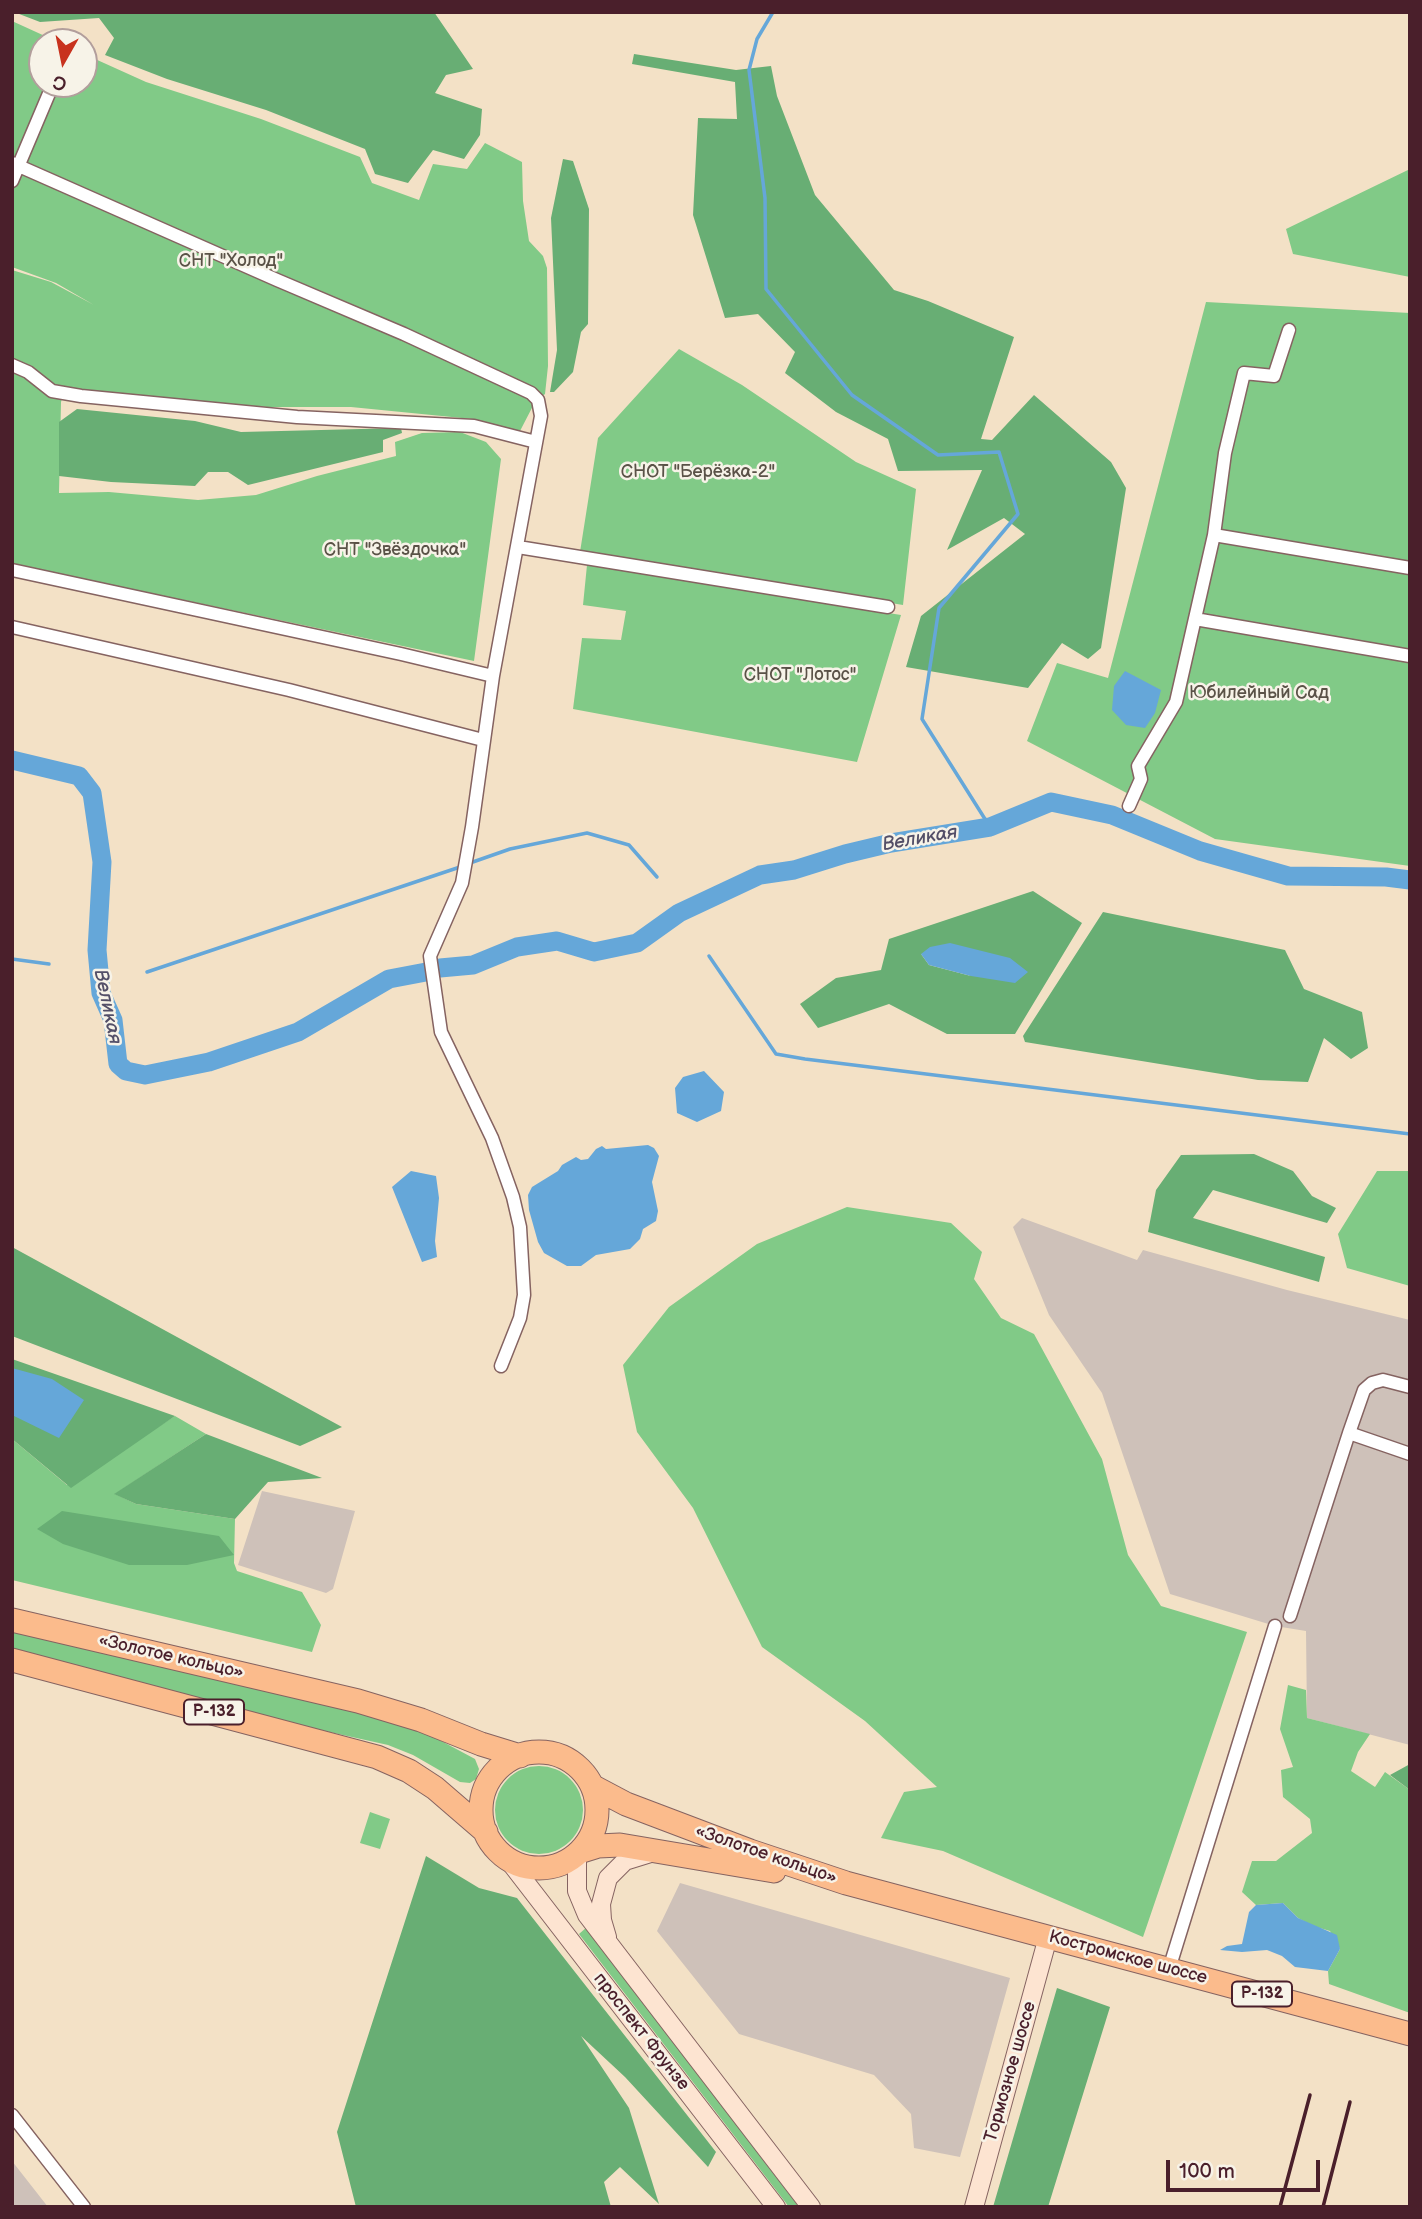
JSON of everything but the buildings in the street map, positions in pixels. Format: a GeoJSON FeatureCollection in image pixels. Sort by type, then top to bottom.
{"type":"FeatureCollection","features":[{"type":"Feature","properties":{"kind":"highway","name":"«Золотое кольцо»"},"geometry":{"type":"LineString","coordinates":[[12,1620],[330,1693],[421,1720],[520,1756],[538,1752],[563,1757],[577,1766],[593,1786],[626,1804],[750,1851],[846,1883]]}},
{"type":"Feature","properties":{"kind":"highway","name":"Р-132"},"geometry":{"type":"LineString","coordinates":[[12,1660],[377,1756],[436,1788],[486,1832],[494,1846],[506,1857]]}},
{"type":"Feature","properties":{"kind":"highway"},"geometry":{"type":"LineString","coordinates":[[486,1832],[481,1813],[486,1786],[503,1765],[520,1756]]}},
{"type":"Feature","properties":{"kind":"highway"},"geometry":{"type":"LineString","coordinates":[[579,1853],[592,1836],[597,1820],[593,1786]]}},
{"type":"Feature","properties":{"kind":"highway","name":"«Золотое кольцо»"},"geometry":{"type":"LineString","coordinates":[[506,1857],[522,1866],[539,1868],[556,1866],[579,1853],[609,1845],[846,1883]]}},
{"type":"Feature","properties":{"kind":"highway","name":"Костромское шоссе"},"geometry":{"type":"LineString","coordinates":[[846,1883],[1410,2034]]}},
{"type":"Feature","properties":{"kind":"main road"},"geometry":{"type":"LineString","coordinates":[[616,1952],[602,1920],[604,1886],[612,1872],[625,1861],[657,1851]]}},
{"type":"Feature","properties":{"kind":"main road","name":"проспект Фрунзе"},"geometry":{"type":"LineString","coordinates":[[579,1853],[576,1881],[580,1902],[587,1916],[811,2207]]}},
{"type":"Feature","properties":{"kind":"main road","name":"проспект Фрунзе"},"geometry":{"type":"LineString","coordinates":[[506,1857],[776,2207]]}},
{"type":"Feature","properties":{"kind":"main road","name":"Тормозное шоссе"},"geometry":{"type":"LineString","coordinates":[[974,2207],[1048,1937]]}},
{"type":"Feature","properties":{"kind":"street"},"geometry":{"type":"LineString","coordinates":[[12,181],[15,164],[46,98]]}},
{"type":"Feature","properties":{"kind":"street"},"geometry":{"type":"LineString","coordinates":[[15,164],[404,334],[531,393],[538,400],[541,408],[536,442],[493,676],[462,883],[432,950],[431,964],[441,1032],[492,1138],[520,1227],[524,1295],[517,1328],[501,1366]]}},
{"type":"Feature","properties":{"kind":"street"},"geometry":{"type":"LineString","coordinates":[[1129,806],[1141,779],[1138,766],[1176,702],[1214,535],[1225,453],[1244,373],[1274,376],[1289,330]]}},
{"type":"Feature","properties":{"kind":"street"},"geometry":{"type":"LineString","coordinates":[[12,365],[28,372],[52,391],[81,396],[284,416],[474,426],[536,442]]}},
{"type":"Feature","properties":{"kind":"street"},"geometry":{"type":"LineString","coordinates":[[1214,535],[1410,568]]}},
{"type":"Feature","properties":{"kind":"street"},"geometry":{"type":"LineString","coordinates":[[518,547],[888,607]]}},
{"type":"Feature","properties":{"kind":"street"},"geometry":{"type":"LineString","coordinates":[[12,570],[493,676]]}},
{"type":"Feature","properties":{"kind":"street"},"geometry":{"type":"LineString","coordinates":[[1195,619],[1410,656]]}},
{"type":"Feature","properties":{"kind":"street"},"geometry":{"type":"LineString","coordinates":[[12,627],[289,690],[483,740]]}},
{"type":"Feature","properties":{"kind":"street"},"geometry":{"type":"LineString","coordinates":[[1290,1616],[1364,1390],[1372,1383],[1383,1380],[1410,1387]]}},
{"type":"Feature","properties":{"kind":"street"},"geometry":{"type":"LineString","coordinates":[[1349,1433],[1410,1454]]}},
{"type":"Feature","properties":{"kind":"street"},"geometry":{"type":"LineString","coordinates":[[1169,1969],[1275,1626]]}},
{"type":"Feature","properties":{"kind":"street"},"geometry":{"type":"LineString","coordinates":[[12,2115],[84,2207]]}},
{"type":"Feature","properties":{"kind":"shaded area"},"geometry":{"type":"Polygon","coordinates":[[[1022,1218],[1137,1260],[1143,1250],[1287,1290],[1410,1320],[1410,1745],[1307,1718],[1306,1631],[1275,1626],[1170,1594],[1102,1393],[1049,1315],[1013,1227],[1022,1218]]]}},
{"type":"Feature","properties":{"kind":"shaded area"},"geometry":{"type":"Polygon","coordinates":[[[262,1491],[355,1511],[333,1589],[326,1593],[238,1565],[262,1491]]]}},
{"type":"Feature","properties":{"kind":"shaded area"},"geometry":{"type":"Polygon","coordinates":[[[680,1883],[1010,1978],[960,2157],[914,2148],[911,2114],[874,2075],[739,2034],[657,1931],[680,1883]]]}},
{"type":"Feature","properties":{"kind":"shaded area"},"geometry":{"type":"Polygon","coordinates":[[[12,2161],[48,2207],[12,2207],[12,2161]]]}},
{"type":"Feature","properties":{"kind":"green space"},"geometry":{"type":"Polygon","coordinates":[[[14,12],[434,12],[473,69],[446,75],[435,93],[482,109],[480,135],[464,159],[433,150],[408,183],[375,174],[365,149],[266,110],[167,79],[105,55],[114,38],[99,18],[40,22],[14,12]]]}},
{"type":"Feature","properties":{"kind":"green space","name":"СНТ \"Холод\""},"geometry":{"type":"Polygon","coordinates":[[[12,21],[28,28],[28,98],[98,98],[98,60],[146,82],[261,119],[360,157],[372,183],[419,200],[433,164],[467,169],[485,143],[522,162],[523,201],[529,241],[543,256],[547,268],[548,366],[545,394],[535,402],[520,431],[472,419],[351,407],[268,407],[127,399],[64,392],[61,402],[59,493],[109,492],[198,500],[256,495],[396,456],[395,442],[422,433],[460,432],[486,442],[501,459],[474,661],[12,564],[12,270],[51,282],[94,305],[56,283],[12,267],[12,21]]]}},
{"type":"Feature","properties":{"kind":"green space"},"geometry":{"type":"Polygon","coordinates":[[[634,54],[736,70],[771,66],[777,96],[815,195],[894,290],[928,301],[1014,337],[981,439],[992,440],[1034,395],[1111,462],[1126,488],[1101,648],[1088,659],[1062,643],[1028,688],[906,667],[921,616],[1025,534],[1004,518],[947,550],[982,470],[898,471],[888,439],[836,412],[785,373],[795,352],[758,314],[725,318],[693,215],[698,118],[737,119],[735,82],[632,64],[634,54]]]}},
{"type":"Feature","properties":{"kind":"green space"},"geometry":{"type":"Polygon","coordinates":[[[563,159],[573,161],[589,209],[588,324],[581,332],[573,372],[554,392],[550,392],[557,350],[551,218],[563,159]]]}},
{"type":"Feature","properties":{"kind":"green space"},"geometry":{"type":"Polygon","coordinates":[[[1410,169],[1410,277],[1293,254],[1286,229],[1410,169]]]}},
{"type":"Feature","properties":{"kind":"green space","name":"Юбилейный Сад"},"geometry":{"type":"Polygon","coordinates":[[[1206,302],[1410,313],[1410,866],[1215,839],[1027,741],[1057,663],[1108,678],[1206,302]]]}},
{"type":"Feature","properties":{"kind":"green space","name":"СНОТ \"Берёзка-2\""},"geometry":{"type":"Polygon","coordinates":[[[679,349],[742,385],[856,462],[916,489],[903,605],[580,552],[598,438],[679,349]]]}},
{"type":"Feature","properties":{"kind":"green space"},"geometry":{"type":"Polygon","coordinates":[[[77,409],[195,421],[241,432],[401,428],[402,433],[383,440],[383,452],[248,485],[228,472],[208,472],[195,486],[111,482],[59,476],[59,422],[77,409]]]}},
{"type":"Feature","properties":{"kind":"green space","name":"СНОТ \"Лотос\""},"geometry":{"type":"Polygon","coordinates":[[[587,565],[901,615],[857,762],[573,709],[582,638],[621,640],[626,611],[583,605],[587,565]]]}},
{"type":"Feature","properties":{"kind":"green space"},"geometry":{"type":"Polygon","coordinates":[[[1033,891],[1082,923],[1015,1034],[947,1034],[889,1004],[818,1028],[800,1004],[836,978],[881,970],[889,939],[1033,891]],[[921,954],[929,965],[971,976],[921,954]]]}},
{"type":"Feature","properties":{"kind":"green space"},"geometry":{"type":"Polygon","coordinates":[[[1103,912],[1285,950],[1304,989],[1362,1012],[1368,1048],[1351,1059],[1324,1038],[1308,1082],[1258,1080],[1025,1042],[1023,1036],[1103,912]]]}},
{"type":"Feature","properties":{"kind":"green space"},"geometry":{"type":"Polygon","coordinates":[[[1254,1154],[1293,1171],[1312,1196],[1336,1208],[1327,1223],[1213,1190],[1193,1218],[1325,1257],[1319,1282],[1148,1232],[1156,1190],[1181,1155],[1254,1154]]]}},
{"type":"Feature","properties":{"kind":"green space"},"geometry":{"type":"Polygon","coordinates":[[[1377,1171],[1410,1171],[1410,1286],[1347,1268],[1338,1234],[1377,1171]]]}},
{"type":"Feature","properties":{"kind":"green space"},"geometry":{"type":"Polygon","coordinates":[[[847,1207],[951,1223],[982,1252],[974,1279],[1001,1318],[1034,1334],[1102,1459],[1128,1555],[1161,1606],[1247,1632],[1143,1937],[943,1851],[881,1838],[904,1792],[937,1787],[865,1721],[762,1647],[693,1508],[637,1432],[623,1365],[669,1307],[757,1244],[847,1207]]]}},
{"type":"Feature","properties":{"kind":"green space"},"geometry":{"type":"Polygon","coordinates":[[[12,1247],[342,1427],[300,1446],[12,1336],[12,1247]]]}},
{"type":"Feature","properties":{"kind":"green space"},"geometry":{"type":"Polygon","coordinates":[[[12,1359],[175,1416],[71,1488],[12,1439],[12,1359]]]}},
{"type":"Feature","properties":{"kind":"green space"},"geometry":{"type":"Polygon","coordinates":[[[175,1416],[206,1434],[115,1494],[136,1504],[235,1519],[234,1563],[237,1571],[302,1592],[321,1625],[312,1652],[12,1580],[12,1439],[67,1485],[175,1416]]]}},
{"type":"Feature","properties":{"kind":"green space"},"geometry":{"type":"Polygon","coordinates":[[[206,1434],[322,1478],[268,1482],[235,1519],[136,1504],[114,1494],[206,1434]]]}},
{"type":"Feature","properties":{"kind":"green space"},"geometry":{"type":"Polygon","coordinates":[[[62,1511],[219,1536],[234,1555],[187,1565],[129,1565],[63,1544],[37,1529],[62,1511]]]}},
{"type":"Feature","properties":{"kind":"green space"},"geometry":{"type":"Polygon","coordinates":[[[12,1630],[384,1718],[432,1736],[475,1759],[479,1769],[476,1779],[470,1783],[460,1782],[413,1755],[388,1745],[280,1721],[12,1649],[12,1630]]]}},
{"type":"Feature","properties":{"kind":"green space"},"geometry":{"type":"Polygon","coordinates":[[[1288,1685],[1306,1690],[1307,1718],[1370,1734],[1358,1752],[1351,1771],[1375,1787],[1385,1772],[1410,1790],[1410,2013],[1329,1984],[1328,1971],[1340,1949],[1330,1931],[1298,1918],[1283,1903],[1256,1905],[1242,1892],[1252,1861],[1276,1861],[1312,1833],[1310,1819],[1283,1797],[1281,1770],[1293,1767],[1280,1729],[1288,1685]]]}},
{"type":"Feature","properties":{"kind":"green space"},"geometry":{"type":"Polygon","coordinates":[[[1410,1764],[1410,1790],[1390,1775],[1410,1764]]]}},
{"type":"Feature","properties":{"kind":"green space"},"geometry":{"type":"Polygon","coordinates":[[[539,1766],[556,1770],[570,1779],[579,1793],[583,1810],[579,1827],[570,1841],[556,1850],[539,1854],[522,1850],[508,1841],[499,1827],[495,1810],[499,1793],[508,1779],[522,1770],[539,1766]]]}},
{"type":"Feature","properties":{"kind":"green space"},"geometry":{"type":"Polygon","coordinates":[[[370,1812],[390,1819],[380,1849],[360,1843],[370,1812]]]}},
{"type":"Feature","properties":{"kind":"green space"},"geometry":{"type":"Polygon","coordinates":[[[426,1856],[479,1888],[517,1898],[716,2152],[708,2167],[625,2077],[581,2036],[629,2108],[659,2204],[620,2167],[604,2182],[611,2207],[356,2207],[337,2132],[426,1856]]]}},
{"type":"Feature","properties":{"kind":"green space"},"geometry":{"type":"Polygon","coordinates":[[[587,1927],[799,2207],[789,2207],[579,1934],[587,1927]]]}},
{"type":"Feature","properties":{"kind":"green space"},"geometry":{"type":"Polygon","coordinates":[[[1057,1988],[1110,2007],[1048,2207],[993,2207],[1057,1988]]]}},
{"type":"Feature","properties":{"kind":"water"},"geometry":{"type":"Polygon","coordinates":[[[1125,671],[1161,690],[1155,713],[1145,728],[1126,725],[1112,710],[1114,686],[1125,671]]]}},
{"type":"Feature","properties":{"kind":"water"},"geometry":{"type":"Polygon","coordinates":[[[950,943],[1010,958],[1028,972],[1015,983],[971,976],[929,965],[921,954],[930,947],[950,943]]]}},
{"type":"Feature","properties":{"kind":"water"},"geometry":{"type":"Polygon","coordinates":[[[704,1071],[724,1092],[721,1111],[697,1122],[677,1113],[675,1088],[683,1077],[704,1071]]]}},
{"type":"Feature","properties":{"kind":"water"},"geometry":{"type":"Polygon","coordinates":[[[648,1145],[654,1148],[659,1156],[652,1182],[658,1211],[656,1221],[643,1229],[640,1239],[630,1249],[596,1255],[581,1266],[567,1266],[544,1253],[529,1210],[528,1195],[532,1187],[576,1157],[581,1160],[588,1159],[602,1146],[606,1149],[648,1145]]]}},
{"type":"Feature","properties":{"kind":"water"},"geometry":{"type":"Polygon","coordinates":[[[411,1171],[436,1176],[439,1198],[435,1241],[437,1257],[422,1262],[392,1187],[411,1171]]]}},
{"type":"Feature","properties":{"kind":"water"},"geometry":{"type":"Polygon","coordinates":[[[12,1368],[52,1379],[84,1400],[59,1438],[12,1415],[12,1368]]]}},
{"type":"Feature","properties":{"kind":"water"},"geometry":{"type":"Polygon","coordinates":[[[1283,1903],[1298,1918],[1337,1935],[1340,1949],[1328,1971],[1295,1967],[1282,1956],[1267,1950],[1220,1950],[1242,1944],[1249,1912],[1256,1905],[1283,1903]]]}},
{"type":"Feature","properties":{"kind":"waterway"},"geometry":{"type":"LineString","coordinates":[[773,12],[757,39],[749,70],[765,198],[766,289],[852,395],[938,455],[999,452],[1018,514],[939,608],[922,719],[990,827]]}},
{"type":"Feature","properties":{"kind":"waterway","name":"Великая"},"geometry":{"type":"LineString","coordinates":[[12,760],[79,776],[92,793],[102,862],[97,950],[101,993],[113,1020],[118,1064],[126,1071],[145,1075],[209,1062],[298,1032],[389,979],[426,972]]}},
{"type":"Feature","properties":{"kind":"waterway","name":"Великая"},"geometry":{"type":"LineString","coordinates":[[440,968],[473,965],[517,947],[557,941],[594,952],[637,943],[679,913],[760,875],[794,870],[891,843],[990,827],[1051,802],[1112,815],[1200,851],[1288,876],[1386,877],[1410,880]]}},
{"type":"Feature","properties":{"kind":"waterway"},"geometry":{"type":"LineString","coordinates":[[470,863],[510,849],[587,833],[629,845],[657,877]]}},
{"type":"Feature","properties":{"kind":"waterway"},"geometry":{"type":"LineString","coordinates":[[147,972],[463,866]]}},
{"type":"Feature","properties":{"kind":"waterway"},"geometry":{"type":"LineString","coordinates":[[709,956],[776,1054],[1410,1134]]}},
{"type":"Feature","properties":{"kind":"waterway"},"geometry":{"type":"LineString","coordinates":[[12,959],[49,964]]}},
{"type":"Feature","properties":{"kind":"railway"},"geometry":{"type":"LineString","coordinates":[[1280,2207],[1310,2095]]}},
{"type":"Feature","properties":{"kind":"railway"},"geometry":{"type":"LineString","coordinates":[[1323,2207],[1350,2102]]}},
{"type":"Feature","properties":{"kind":"park label","name":"СНТ \"Звёздочка\""},"geometry":{"type":"Point","coordinates":[395,550]}}]}
